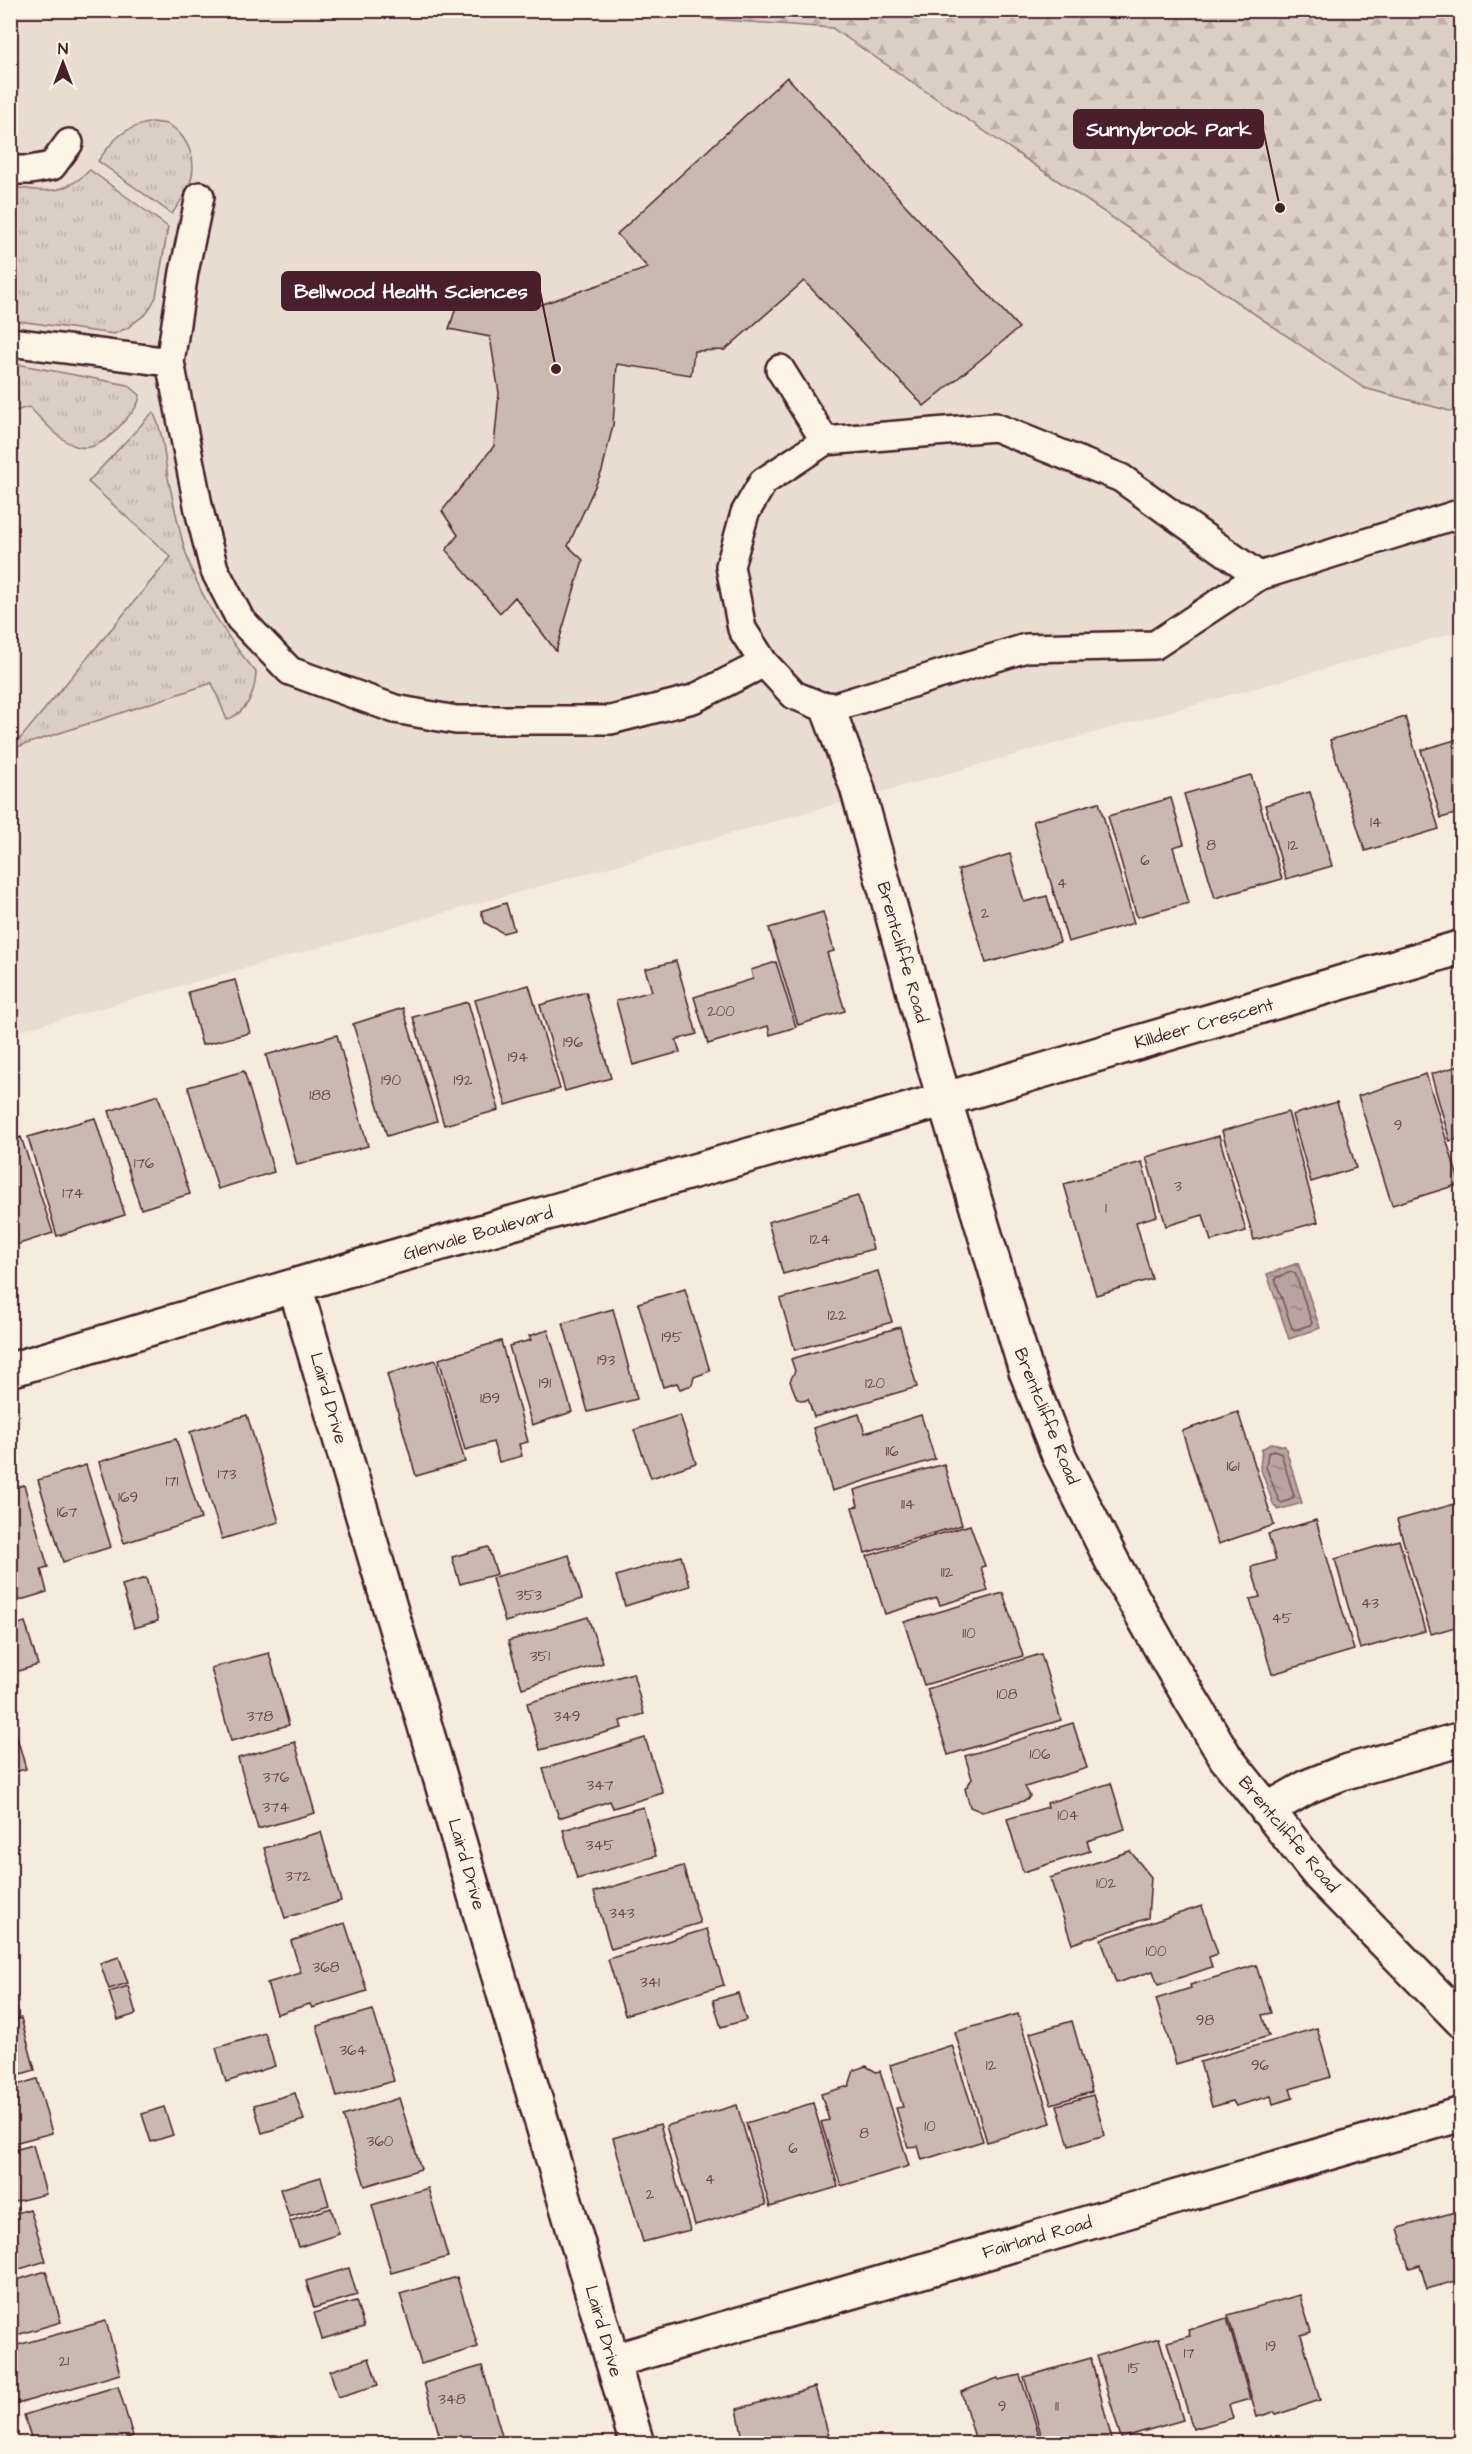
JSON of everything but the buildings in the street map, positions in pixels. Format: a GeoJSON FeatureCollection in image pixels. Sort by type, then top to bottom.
{"type":"FeatureCollection","features":[{"type":"Feature","properties":{"kind":"street","name":"Brentcliffe Road"},"geometry":{"type":"LineString","coordinates":[[828,709],[857,787],[1026,1371],[1059,1456],[1113,1563],[1226,1758],[1320,1876],[1461,2021]]}},
{"type":"Feature","properties":{"kind":"street","name":"Killdeer Crescent"},"geometry":{"type":"LineString","coordinates":[[946,1099],[1461,947]]}},
{"type":"Feature","properties":{"kind":"street","name":"Glenvale Boulevard"},"geometry":{"type":"LineString","coordinates":[[10,1370],[946,1099]]}},
{"type":"Feature","properties":{"kind":"street","name":"Laird Drive"},"geometry":{"type":"LineString","coordinates":[[295,1286],[637,2444]]}},
{"type":"Feature","properties":{"kind":"street"},"geometry":{"type":"LineString","coordinates":[[1267,1810],[1309,1786],[1342,1773],[1461,1739]]}},
{"type":"Feature","properties":{"kind":"street","name":"Fairland Road"},"geometry":{"type":"LineString","coordinates":[[613,2361],[1461,2114]]}},
{"type":"Feature","properties":{"kind":"lane"},"geometry":{"type":"LineString","coordinates":[[10,170],[30,170],[52,166],[69,143]]}},
{"type":"Feature","properties":{"kind":"lane"},"geometry":{"type":"LineString","coordinates":[[200,196],[184,272],[170,363],[198,510],[214,569],[240,619],[290,671],[395,709],[456,720],[611,720],[693,699],[764,663]]}},
{"type":"Feature","properties":{"kind":"lane"},"geometry":{"type":"LineString","coordinates":[[10,342],[170,363]]}},
{"type":"Feature","properties":{"kind":"lane"},"geometry":{"type":"LineString","coordinates":[[780,369],[825,441]]}},
{"type":"Feature","properties":{"kind":"lane"},"geometry":{"type":"LineString","coordinates":[[1259,576],[1121,478],[995,427],[825,441],[763,482],[745,513],[730,566],[742,628],[764,663],[795,694],[828,709],[1026,648],[1155,645],[1259,576],[1461,513]]}},
{"type":"Feature","properties":{"kind":"shaded area"},"geometry":{"type":"Polygon","coordinates":[[[602,10],[832,28],[1363,387],[1461,414],[1461,631],[11,1033],[11,11],[602,10]]]}},
{"type":"Feature","properties":{"kind":"green space"},"geometry":{"type":"Polygon","coordinates":[[[602,11],[1461,11],[1461,414],[1364,388],[832,28],[602,11]]]}},
{"type":"Feature","properties":{"kind":"green space"},"geometry":{"type":"Polygon","coordinates":[[[153,122],[167,124],[174,128],[184,139],[191,154],[193,169],[189,186],[172,214],[98,161],[109,146],[127,130],[153,122]]]}},
{"type":"Feature","properties":{"kind":"green space"},"geometry":{"type":"Polygon","coordinates":[[[90,170],[168,227],[156,297],[147,313],[127,328],[114,334],[11,320],[11,187],[53,190],[70,185],[90,170]]]}},
{"type":"Feature","properties":{"kind":"green space"},"geometry":{"type":"Polygon","coordinates":[[[11,363],[128,385],[140,395],[138,404],[106,439],[94,446],[72,445],[51,429],[29,407],[11,412],[11,363]]]}},
{"type":"Feature","properties":{"kind":"green space"},"geometry":{"type":"Polygon","coordinates":[[[153,412],[160,430],[170,487],[187,558],[215,616],[256,672],[252,694],[245,707],[227,720],[212,683],[11,749],[11,733],[20,739],[171,557],[88,482],[153,412]]]}},
{"type":"Feature","properties":{"kind":"water"},"geometry":{"type":"Polygon","coordinates":[[[1298,1263],[1320,1328],[1289,1339],[1267,1274],[1298,1263]]]}},
{"type":"Feature","properties":{"kind":"water"},"geometry":{"type":"Polygon","coordinates":[[[1272,1443],[1285,1446],[1302,1503],[1278,1510],[1274,1506],[1260,1467],[1262,1449],[1272,1443]]]}},
{"type":"Feature","properties":{"kind":"place","name":"Sunnybrook Park"},"geometry":{"type":"Point","coordinates":[1280,208]}},
{"type":"Feature","properties":{"kind":"place","name":"Bellwood Health Sciences"},"geometry":{"type":"Point","coordinates":[556,369]}}]}
